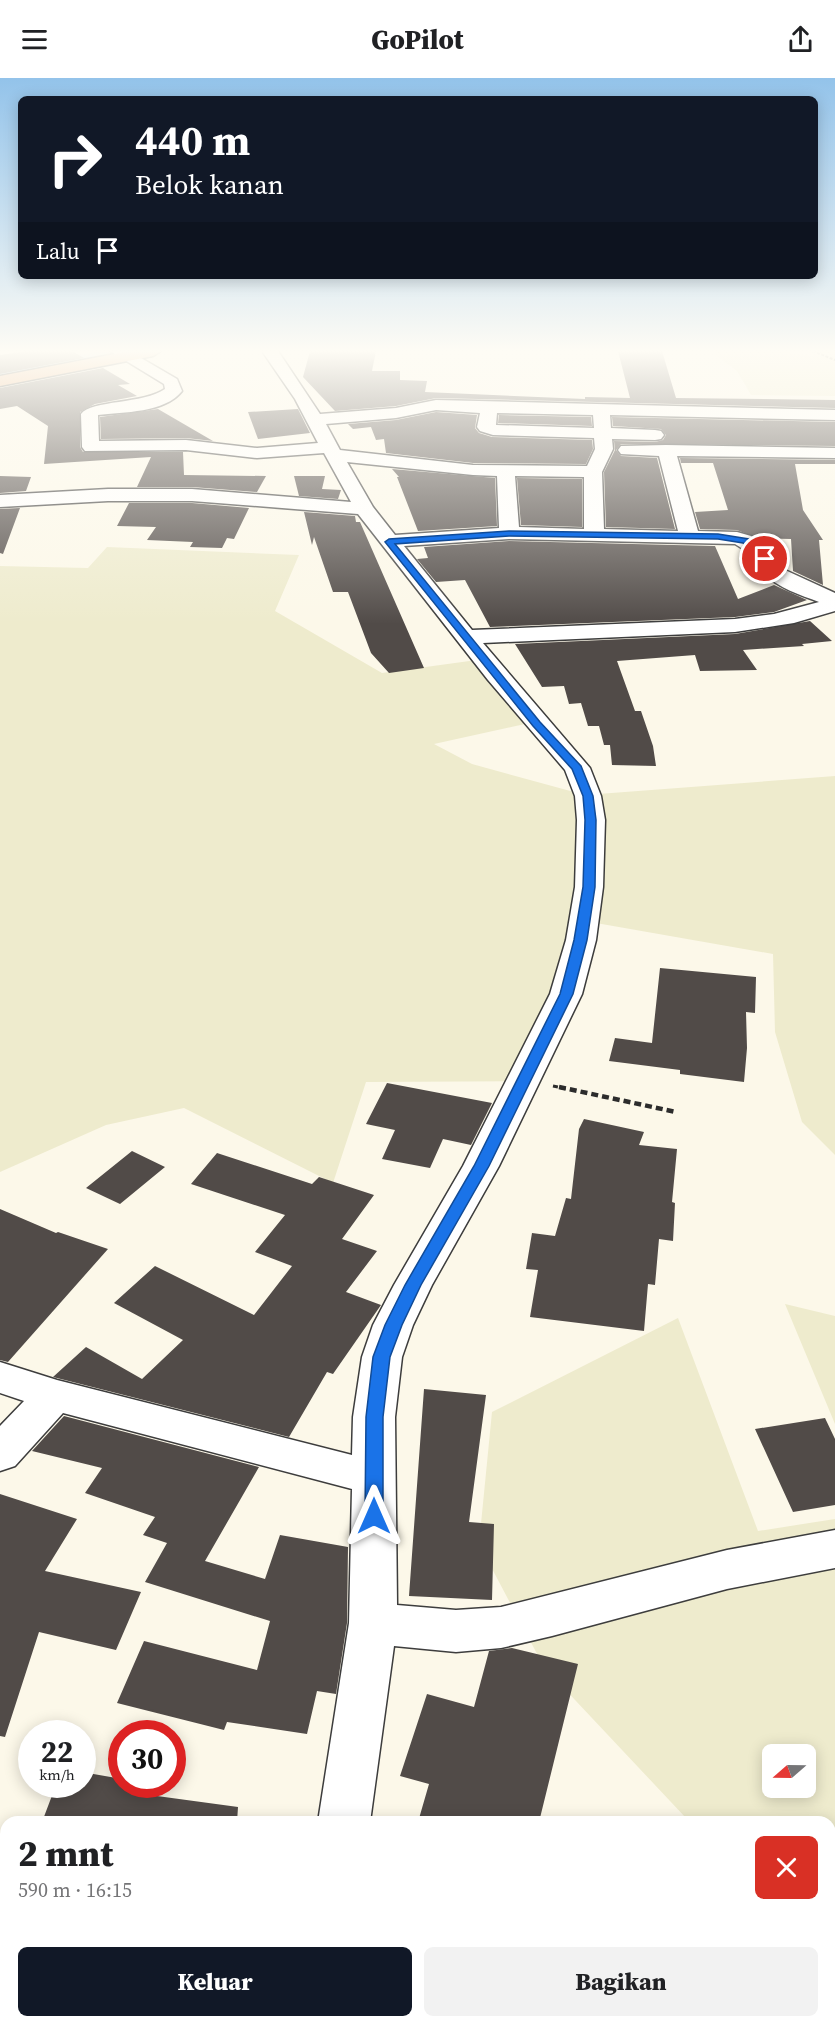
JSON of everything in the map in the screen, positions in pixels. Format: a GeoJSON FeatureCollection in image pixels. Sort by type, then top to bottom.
{"type":"FeatureCollection","features":[{"type":"Feature","properties":{"kind":"street"},"geometry":{"type":"LineString","coordinates":[[91,442],[108,495]]}},
{"type":"Feature","properties":{"kind":"street"},"geometry":{"type":"LineString","coordinates":[[327,442],[364,509],[389,542],[536,724],[577,768],[588,796],[591,820],[589,887],[581,940],[566,994],[481,1166],[413,1285],[393,1325],[382,1357],[374,1417],[373,1623],[345,1816]]}},
{"type":"Feature","properties":{"kind":"street"},"geometry":{"type":"LineString","coordinates":[[594,536],[593,472],[603,442],[660,443],[707,451],[835,453]]}},
{"type":"Feature","properties":{"kind":"street"},"geometry":{"type":"LineString","coordinates":[[704,442],[707,451]]}},
{"type":"Feature","properties":{"kind":"street"},"geometry":{"type":"LineString","coordinates":[[772,442],[776,452]]}},
{"type":"Feature","properties":{"kind":"street"},"geometry":{"type":"LineString","coordinates":[[660,443],[689,536]]}},
{"type":"Feature","properties":{"kind":"street"},"geometry":{"type":"LineString","coordinates":[[91,447],[193,445],[257,453],[332,451],[462,469],[593,472]]}},
{"type":"Feature","properties":{"kind":"street"},"geometry":{"type":"LineString","coordinates":[[506,471],[509,533]]}},
{"type":"Feature","properties":{"kind":"street"},"geometry":{"type":"LineString","coordinates":[[0,501],[108,495],[192,495],[364,509]]}},
{"type":"Feature","properties":{"kind":"street"},"geometry":{"type":"LineString","coordinates":[[389,542],[509,533],[718,536],[746,540],[759,552],[770,569],[787,580],[835,603]]}},
{"type":"Feature","properties":{"kind":"street"},"geometry":{"type":"LineString","coordinates":[[466,637],[756,625],[793,619],[835,603]]}},
{"type":"Feature","properties":{"kind":"street"},"geometry":{"type":"LineString","coordinates":[[0,1377],[55,1395],[374,1478]]}},
{"type":"Feature","properties":{"kind":"street"},"geometry":{"type":"LineString","coordinates":[[0,1454],[55,1395]]}},
{"type":"Feature","properties":{"kind":"street"},"geometry":{"type":"LineString","coordinates":[[373,1623],[451,1630],[513,1626],[665,1585],[781,1557],[835,1550]]}},
{"type":"Feature","properties":{"kind":"path"},"geometry":{"type":"LineString","coordinates":[[525,1081],[676,1112]]}},
{"type":"Feature","properties":{"kind":"shaded area"},"geometry":{"type":"Polygon","coordinates":[[[107,547],[299,555],[275,611],[382,673],[484,659],[525,724],[434,744],[472,764],[585,795],[835,776],[835,1155],[802,1122],[775,1032],[773,954],[596,923],[536,1081],[366,1082],[333,1183],[184,1108],[106,1125],[0,1172],[0,566],[88,568],[107,547]]]}},
{"type":"Feature","properties":{"kind":"shaded area"},"geometry":{"type":"Polygon","coordinates":[[[785,1304],[835,1316],[835,1424],[785,1304]]]}},
{"type":"Feature","properties":{"kind":"shaded area"},"geometry":{"type":"Polygon","coordinates":[[[678,1318],[758,1531],[835,1519],[835,1816],[684,1816],[544,1667],[479,1544],[492,1412],[678,1318]]]}},
{"type":"Feature","properties":{"kind":"building"},"geometry":{"type":"Polygon","coordinates":[[[46,442],[80,442],[83,452],[183,452],[184,475],[266,476],[257,492],[192,487],[137,487],[151,457],[44,464],[46,442]]]}},
{"type":"Feature","properties":{"kind":"building"},"geometry":{"type":"Polygon","coordinates":[[[384,442],[592,442],[593,449],[586,464],[473,463],[386,453],[384,442]]]}},
{"type":"Feature","properties":{"kind":"building"},"geometry":{"type":"Polygon","coordinates":[[[614,442],[835,442],[835,446],[621,444],[616,450],[621,456],[657,458],[675,529],[606,527],[604,472],[615,450],[614,442]]]}},
{"type":"Feature","properties":{"kind":"building"},"geometry":{"type":"Polygon","coordinates":[[[680,458],[835,460],[835,464],[795,464],[803,510],[823,540],[819,540],[823,585],[793,571],[791,539],[757,538],[737,530],[700,529],[695,512],[728,510],[713,463],[681,463],[680,458]]]}},
{"type":"Feature","properties":{"kind":"building"},"geometry":{"type":"Polygon","coordinates":[[[392,469],[495,478],[497,526],[418,531],[397,477],[399,477],[392,469]]]}},
{"type":"Feature","properties":{"kind":"building"},"geometry":{"type":"Polygon","coordinates":[[[0,476],[31,477],[26,491],[0,493],[0,476]]]}},
{"type":"Feature","properties":{"kind":"building"},"geometry":{"type":"Polygon","coordinates":[[[294,476],[325,476],[322,489],[341,490],[338,499],[299,496],[294,476]]]}},
{"type":"Feature","properties":{"kind":"building"},"geometry":{"type":"Polygon","coordinates":[[[517,478],[582,479],[582,527],[521,525],[517,478]]]}},
{"type":"Feature","properties":{"kind":"building"},"geometry":{"type":"Polygon","coordinates":[[[129,503],[192,503],[249,508],[234,539],[227,538],[222,548],[190,547],[193,542],[147,540],[156,527],[117,526],[129,503]]]}},
{"type":"Feature","properties":{"kind":"building"},"geometry":{"type":"Polygon","coordinates":[[[20,508],[3,554],[0,553],[0,509],[20,508]]]}},
{"type":"Feature","properties":{"kind":"building"},"geometry":{"type":"Polygon","coordinates":[[[304,512],[355,516],[356,522],[360,522],[424,668],[389,673],[371,653],[348,592],[333,592],[314,537],[312,545],[304,512]]]}},
{"type":"Feature","properties":{"kind":"building"},"geometry":{"type":"Polygon","coordinates":[[[509,541],[715,546],[738,599],[774,585],[807,600],[774,612],[735,617],[490,627],[465,580],[436,582],[417,559],[428,558],[424,547],[509,541]]]}},
{"type":"Feature","properties":{"kind":"building"},"geometry":{"type":"Polygon","coordinates":[[[810,621],[832,641],[802,644],[804,646],[743,650],[757,670],[700,671],[695,655],[617,661],[635,711],[641,711],[653,746],[656,766],[612,765],[610,745],[604,745],[599,726],[588,726],[581,703],[569,704],[564,686],[542,687],[515,644],[735,634],[810,621]]]}},
{"type":"Feature","properties":{"kind":"building"},"geometry":{"type":"Polygon","coordinates":[[[660,968],[756,977],[755,1013],[746,1012],[747,1048],[744,1082],[680,1074],[680,1070],[609,1061],[615,1038],[652,1043],[660,968]]]}},
{"type":"Feature","properties":{"kind":"building"},"geometry":{"type":"Polygon","coordinates":[[[387,1083],[492,1103],[471,1145],[443,1139],[430,1168],[382,1159],[395,1130],[366,1124],[387,1083]]]}},
{"type":"Feature","properties":{"kind":"building"},"geometry":{"type":"Polygon","coordinates":[[[584,1119],[644,1132],[639,1145],[677,1149],[672,1202],[675,1203],[673,1241],[659,1239],[655,1285],[648,1284],[644,1331],[530,1317],[538,1270],[526,1269],[532,1233],[555,1236],[566,1198],[571,1199],[579,1129],[584,1119]]]}},
{"type":"Feature","properties":{"kind":"building"},"geometry":{"type":"Polygon","coordinates":[[[132,1151],[165,1167],[120,1204],[86,1188],[132,1151]]]}},
{"type":"Feature","properties":{"kind":"building"},"geometry":{"type":"Polygon","coordinates":[[[217,1153],[312,1184],[319,1177],[374,1195],[342,1239],[377,1251],[346,1292],[381,1305],[333,1374],[327,1372],[289,1437],[53,1377],[86,1347],[142,1379],[183,1340],[114,1303],[155,1266],[254,1315],[292,1266],[255,1252],[285,1215],[191,1184],[217,1153]]]}},
{"type":"Feature","properties":{"kind":"building"},"geometry":{"type":"Polygon","coordinates":[[[0,1209],[56,1233],[108,1249],[8,1362],[0,1360],[0,1209]]]}},
{"type":"Feature","properties":{"kind":"building"},"geometry":{"type":"Polygon","coordinates":[[[424,1389],[486,1395],[469,1522],[494,1524],[492,1600],[409,1596],[424,1389]]]}},
{"type":"Feature","properties":{"kind":"building"},"geometry":{"type":"Polygon","coordinates":[[[64,1416],[259,1467],[205,1561],[265,1579],[280,1535],[348,1547],[347,1623],[336,1694],[317,1691],[307,1734],[227,1722],[224,1730],[117,1703],[144,1641],[257,1670],[270,1621],[145,1582],[167,1543],[143,1535],[155,1517],[85,1493],[102,1468],[32,1451],[64,1416]]]}},
{"type":"Feature","properties":{"kind":"building"},"geometry":{"type":"Polygon","coordinates":[[[825,1418],[835,1439],[835,1505],[793,1512],[755,1429],[825,1418]]]}},
{"type":"Feature","properties":{"kind":"building"},"geometry":{"type":"Polygon","coordinates":[[[0,1494],[77,1519],[45,1571],[141,1592],[116,1650],[39,1632],[5,1737],[0,1736],[0,1494]]]}},
{"type":"Feature","properties":{"kind":"building"},"geometry":{"type":"Polygon","coordinates":[[[512,1648],[578,1664],[540,1816],[420,1816],[429,1784],[400,1776],[427,1694],[474,1707],[489,1651],[512,1648]]]}},
{"type":"Feature","properties":{"kind":"building"},"geometry":{"type":"Polygon","coordinates":[[[96,1774],[108,1777],[108,1798],[172,1798],[238,1807],[237,1816],[44,1816],[51,1798],[96,1798],[96,1774]]]}},
{"type":"Feature","properties":{"kind":"route"},"geometry":{"type":"LineString","coordinates":[[374,1516],[374,1417],[382,1357],[393,1325],[413,1285],[481,1166],[566,994],[581,940],[589,887],[591,820],[588,796],[577,768],[536,724],[389,542],[509,533],[718,536],[746,540],[765,559]]}}]}
